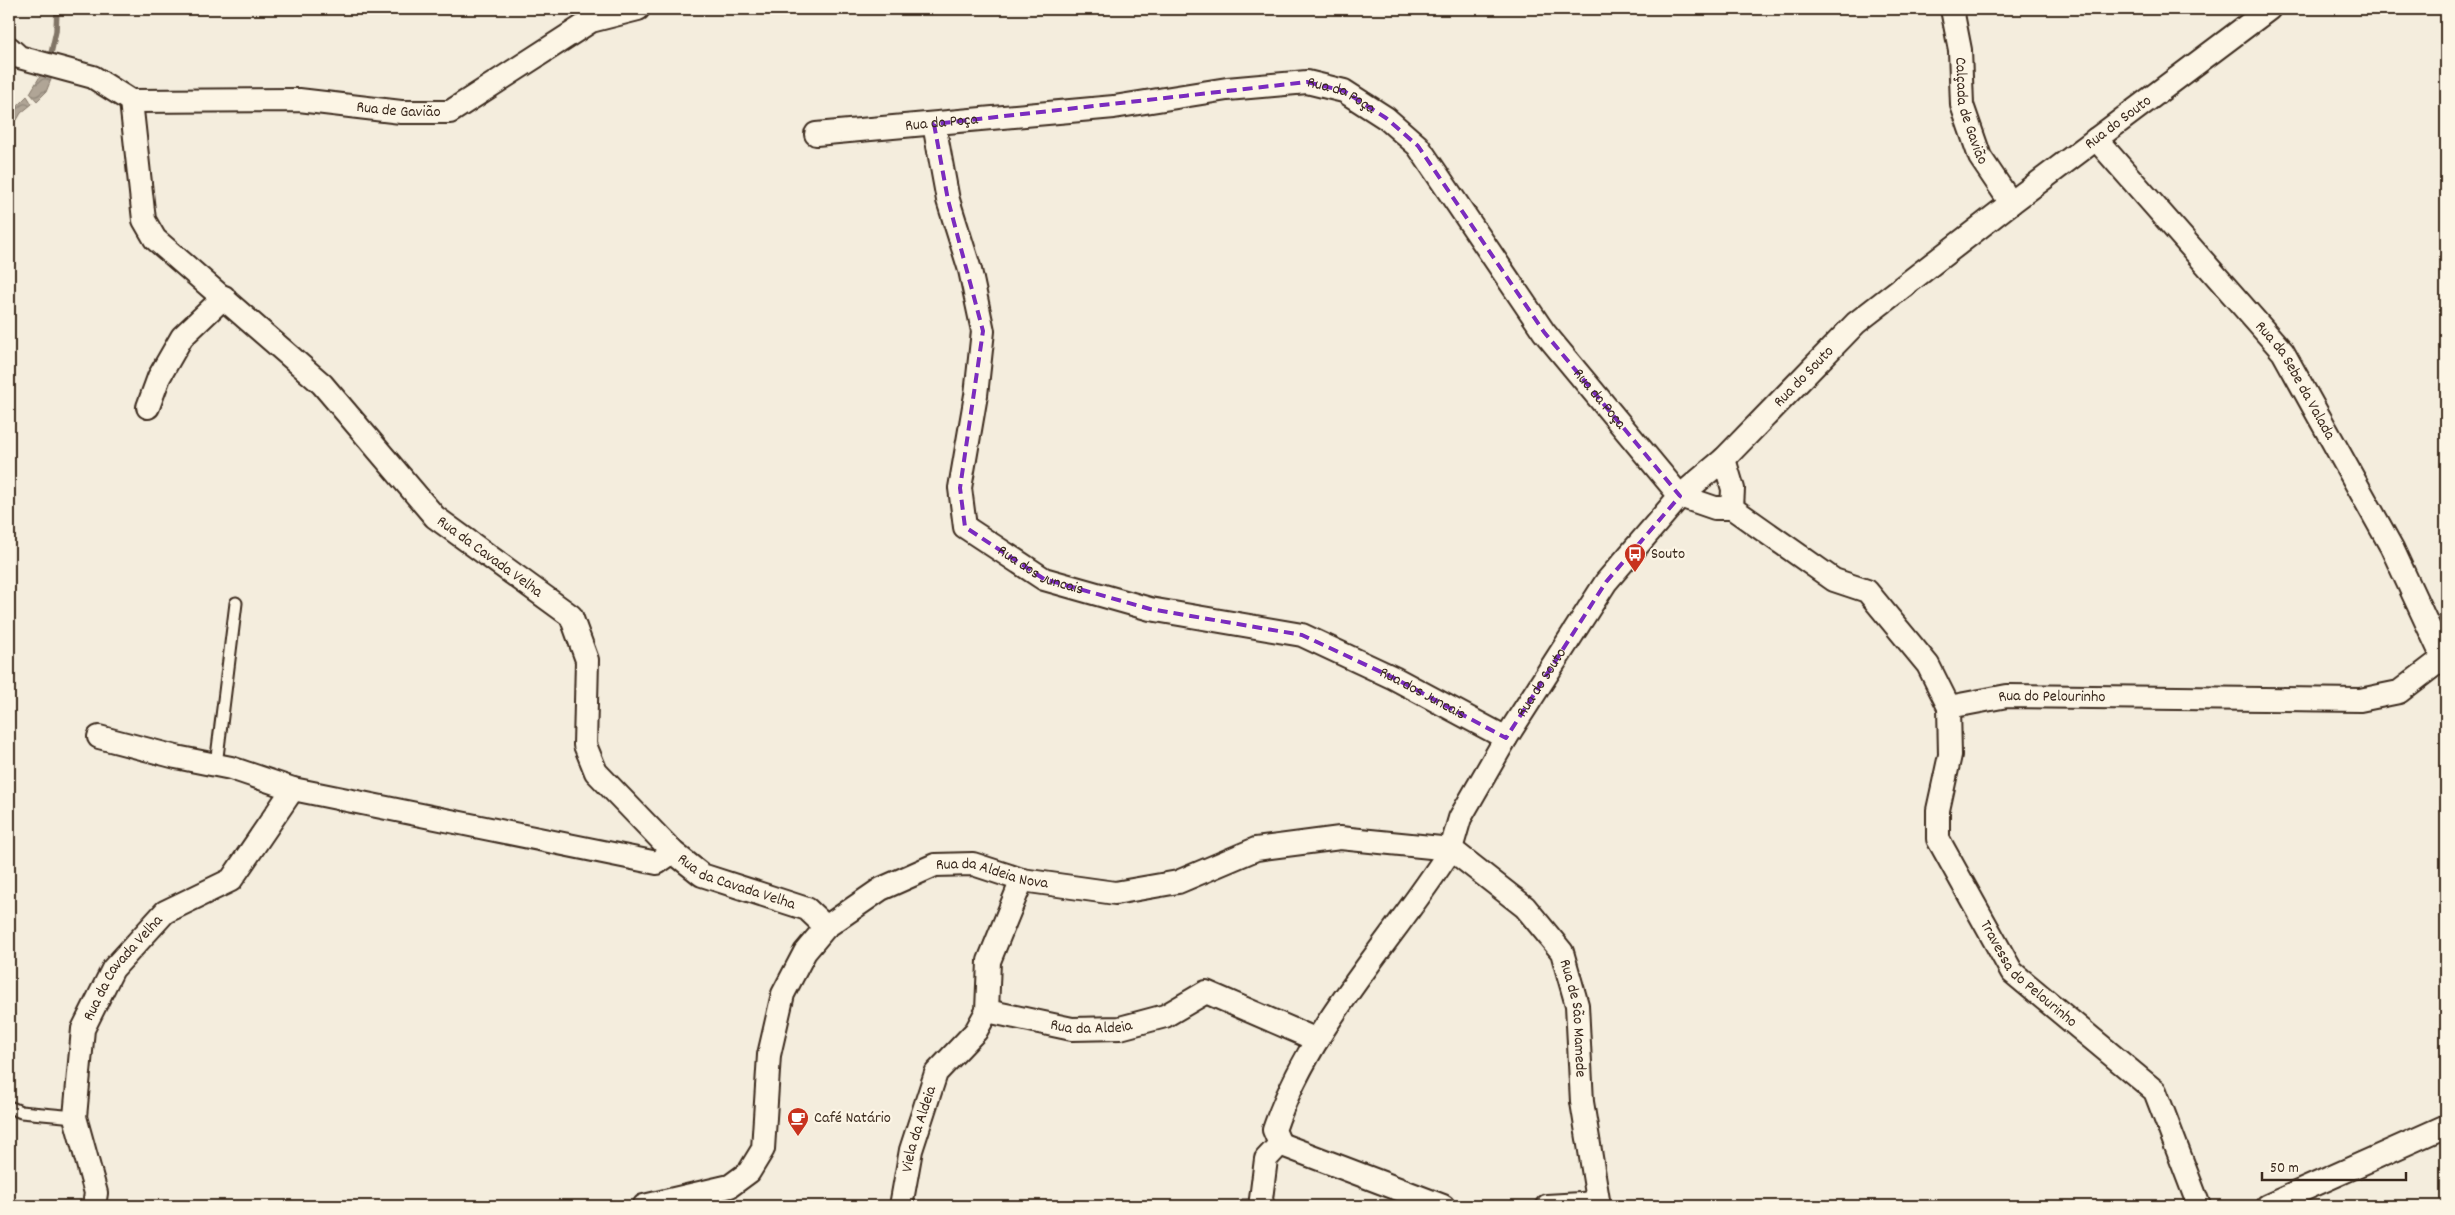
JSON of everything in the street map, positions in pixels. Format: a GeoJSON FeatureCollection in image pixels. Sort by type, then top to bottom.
{"type":"FeatureCollection","features":[{"type":"Feature","properties":{"kind":"street","name":"Rua de Gavião"},"geometry":{"type":"LineString","coordinates":[[131,101],[299,100],[401,112],[450,112],[592,22],[638,9]]}},
{"type":"Feature","properties":{"kind":"street","name":"Calçada de Gavião"},"geometry":{"type":"LineString","coordinates":[[1952,9],[1960,50],[1962,105],[1980,157],[2011,203]]}},
{"type":"Feature","properties":{"kind":"street","name":"Rua do Souto"},"geometry":{"type":"LineString","coordinates":[[1451,849],[1460,818],[1506,738],[1606,582],[1680,496],[1724,459],[1856,323],[2011,203],[2269,9]]}},
{"type":"Feature","properties":{"kind":"street"},"geometry":{"type":"LineString","coordinates":[[9,48],[19,57],[93,77],[131,101]]}},
{"type":"Feature","properties":{"kind":"street","name":"Rua da Poça"},"geometry":{"type":"LineString","coordinates":[[816,134],[1114,107],[1227,89],[1307,82],[1344,91],[1386,118],[1418,146],[1544,332],[1680,496]]}},
{"type":"Feature","properties":{"kind":"street","name":"Rua da Cavada Velha"},"geometry":{"type":"LineString","coordinates":[[131,101],[144,220],[155,239],[322,384],[435,517],[571,616],[587,660],[585,745],[596,772],[672,852],[702,875],[807,909],[826,927]]}},
{"type":"Feature","properties":{"kind":"street","name":"Rua dos Juncais"},"geometry":{"type":"LineString","coordinates":[[934,124],[948,200],[970,270],[983,331],[976,396],[960,488],[965,527],[1044,580],[1150,609],[1302,635],[1394,678],[1506,738]]}},
{"type":"Feature","properties":{"kind":"street","name":"Rua da Sebe da Valada"},"geometry":{"type":"LineString","coordinates":[[2096,139],[2283,352],[2392,548],[2445,657]]}},
{"type":"Feature","properties":{"kind":"street"},"geometry":{"type":"LineString","coordinates":[[148,406],[159,377],[182,337],[224,297]]}},
{"type":"Feature","properties":{"kind":"street"},"geometry":{"type":"LineString","coordinates":[[1724,459],[1733,489],[1732,508]]}},
{"type":"Feature","properties":{"kind":"street"},"geometry":{"type":"LineString","coordinates":[[1680,496],[1715,508],[1732,508],[1834,580],[1867,591],[1928,665],[1949,707]]}},
{"type":"Feature","properties":{"kind":"street","name":"Rua do Pelourinho"},"geometry":{"type":"LineString","coordinates":[[1949,707],[2008,696],[2360,700],[2399,692],[2445,657]]}},
{"type":"Feature","properties":{"kind":"street","name":"Travessa do Pelourinho"},"geometry":{"type":"LineString","coordinates":[[1949,707],[1950,755],[1938,810],[1938,839],[2012,972],[2155,1091],[2199,1206]]}},
{"type":"Feature","properties":{"kind":"street","name":"Rua da Cavada Velha"},"geometry":{"type":"LineString","coordinates":[[99,737],[176,757],[216,765],[293,788],[657,863],[672,852]]}},
{"type":"Feature","properties":{"kind":"street","name":"Rua da Cavada Velha"},"geometry":{"type":"LineString","coordinates":[[94,1206],[96,1193],[75,1117],[83,1029],[114,969],[165,912],[232,880],[293,788]]}},
{"type":"Feature","properties":{"kind":"street","name":"Rua da Aldeia Nova"},"geometry":{"type":"LineString","coordinates":[[644,1206],[730,1186],[749,1172],[763,1149],[769,1055],[783,994],[805,952],[826,927],[881,889],[935,865],[973,864],[1022,880],[1115,892],[1178,882],[1256,848],[1340,838],[1451,849]]}},
{"type":"Feature","properties":{"kind":"street"},"geometry":{"type":"LineString","coordinates":[[1443,1206],[1280,1144],[1274,1130],[1281,1109],[1317,1040],[1451,849]]}},
{"type":"Feature","properties":{"kind":"street","name":"Rua de São Mamede"},"geometry":{"type":"LineString","coordinates":[[1451,849],[1525,907],[1562,952],[1577,1006],[1582,1102],[1598,1205]]}},
{"type":"Feature","properties":{"kind":"street"},"geometry":{"type":"LineString","coordinates":[[987,1011],[989,961],[1022,880]]}},
{"type":"Feature","properties":{"kind":"street","name":"Rua da Aldeia"},"geometry":{"type":"LineString","coordinates":[[987,1011],[1072,1030],[1120,1028],[1165,1016],[1206,992],[1317,1040]]}},
{"type":"Feature","properties":{"kind":"street","name":"Viela da Aldeia"},"geometry":{"type":"LineString","coordinates":[[901,1206],[910,1150],[936,1073],[976,1031],[987,1011]]}},
{"type":"Feature","properties":{"kind":"street"},"geometry":{"type":"LineString","coordinates":[[2267,1206],[2446,1126]]}},
{"type":"Feature","properties":{"kind":"street"},"geometry":{"type":"LineString","coordinates":[[1263,1206],[1261,1199],[1266,1159],[1280,1144]]}},
{"type":"Feature","properties":{"kind":"street"},"geometry":{"type":"LineString","coordinates":[[1547,1206],[1598,1205]]}},
{"type":"Feature","properties":{"kind":"lane"},"geometry":{"type":"LineString","coordinates":[[216,765],[236,603]]}},
{"type":"Feature","properties":{"kind":"lane"},"geometry":{"type":"LineString","coordinates":[[9,1107],[21,1112],[75,1117]]}},
{"type":"Feature","properties":{"kind":"highlighted area"},"geometry":{"type":"Polygon","coordinates":[[[1307,82],[1344,91],[1386,118],[1418,146],[1544,332],[1680,496],[1606,582],[1506,738],[1394,678],[1302,635],[1150,609],[1044,579],[965,527],[960,488],[983,331],[948,200],[934,124],[1307,82]]]}},
{"type":"Feature","properties":{"kind":"water"},"geometry":{"type":"Polygon","coordinates":[[[42,73],[52,77],[46,92],[37,101],[30,93],[42,73]]]}},
{"type":"Feature","properties":{"kind":"water"},"geometry":{"type":"Polygon","coordinates":[[[27,96],[32,104],[21,113],[17,120],[9,122],[9,114],[27,96]]]}},
{"type":"Feature","properties":{"kind":"building"},"geometry":{"type":"Polygon","coordinates":[[[1242,1199],[1253,1199],[1253,1206],[1242,1206],[1242,1199]]]}},
{"type":"Feature","properties":{"kind":"waterway"},"geometry":{"type":"LineString","coordinates":[[50,58],[56,31],[57,9]]}},
{"type":"Feature","properties":{"kind":"place","name":"Souto"},"geometry":{"type":"Point","coordinates":[1635,573]}},
{"type":"Feature","properties":{"kind":"place","name":"Café Natário"},"geometry":{"type":"Point","coordinates":[798,1137]}}]}
